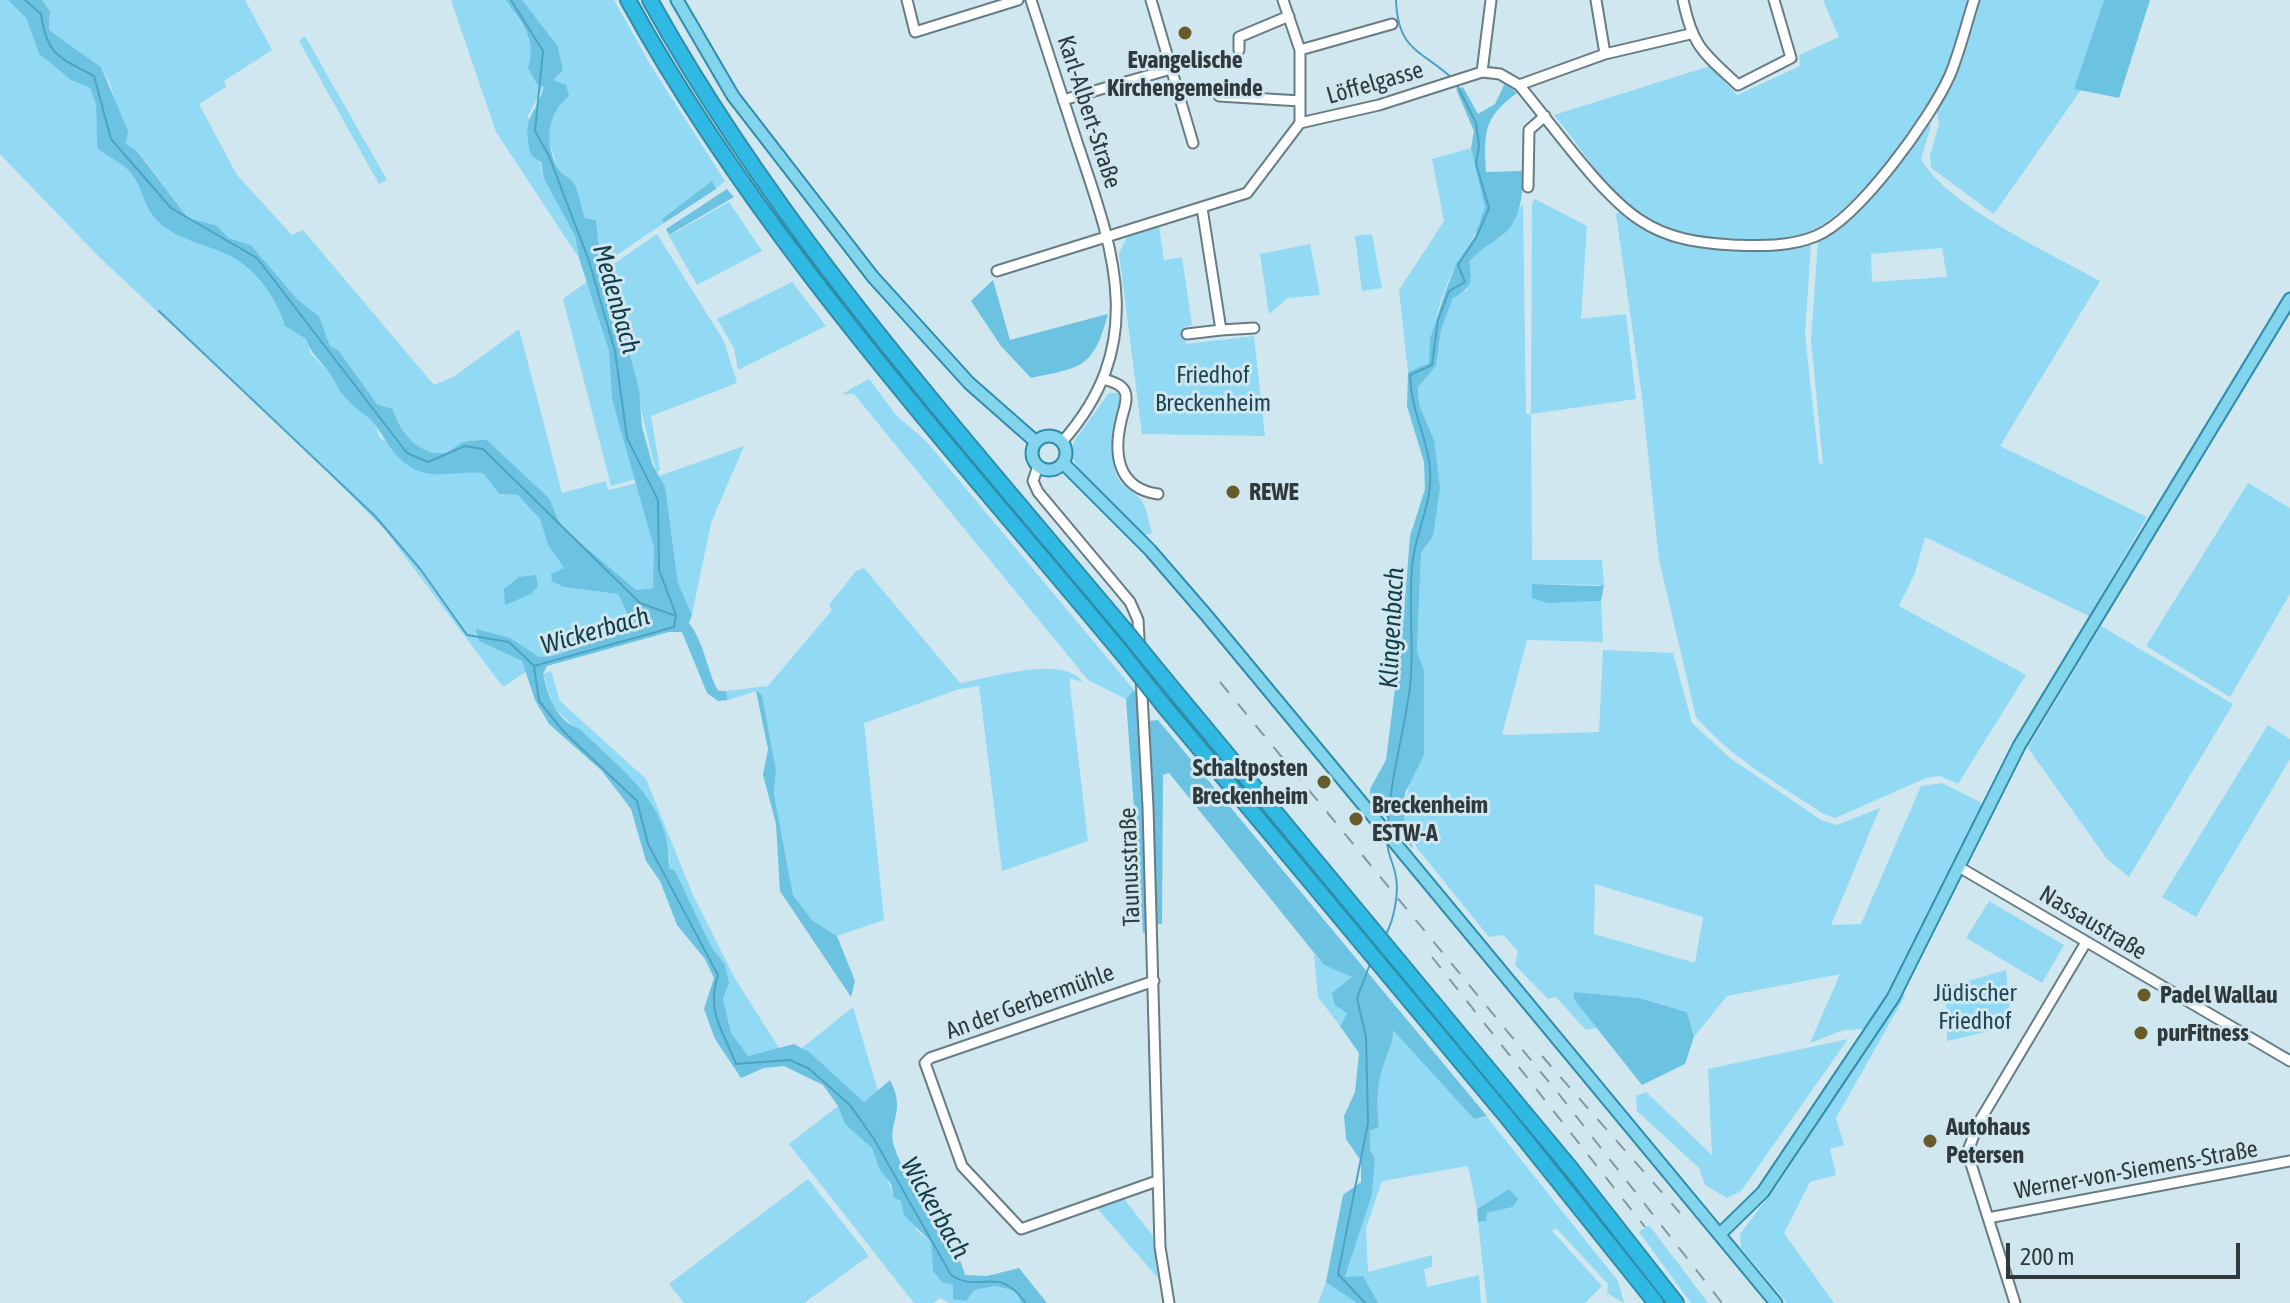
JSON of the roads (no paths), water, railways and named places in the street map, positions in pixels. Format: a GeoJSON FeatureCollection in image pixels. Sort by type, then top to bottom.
{"type":"FeatureCollection","features":[{"type":"Feature","properties":{"kind":"highway"},"geometry":{"type":"LineString","coordinates":[[628,0],[730,165],[814,280],[1164,706],[1369,940]]}},
{"type":"Feature","properties":{"kind":"highway"},"geometry":{"type":"LineString","coordinates":[[650,0],[747,158],[828,271],[1158,671],[1656,1303]]}},
{"type":"Feature","properties":{"kind":"highway"},"geometry":{"type":"LineString","coordinates":[[1385,960],[1571,1169],[1676,1303]]}},
{"type":"Feature","properties":{"kind":"main road"},"geometry":{"type":"LineString","coordinates":[[677,0],[733,96],[782,162],[933,346],[969,383],[1036,442]]}},
{"type":"Feature","properties":{"kind":"main road"},"geometry":{"type":"LineString","coordinates":[[1720,1234],[1763,1192],[1868,1039],[1907,974],[2019,746],[2290,299]]}},
{"type":"Feature","properties":{"kind":"main road"},"geometry":{"type":"LineString","coordinates":[[1052,436],[1062,442],[1066,452],[1063,463],[1048,470],[1038,466],[1032,454],[1036,442],[1052,436]]}},
{"type":"Feature","properties":{"kind":"main road"},"geometry":{"type":"LineString","coordinates":[[1063,463],[1150,550],[1776,1303]]}},
{"type":"Feature","properties":{"kind":"street"},"geometry":{"type":"LineString","coordinates":[[907,0],[915,32],[1018,0]]}},
{"type":"Feature","properties":{"kind":"street","name":"Karl-Albert-Straße"},"geometry":{"type":"LineString","coordinates":[[1031,0],[1109,236],[1116,321],[1113,351],[1104,379]]}},
{"type":"Feature","properties":{"kind":"street"},"geometry":{"type":"LineString","coordinates":[[1151,0],[1193,143]]}},
{"type":"Feature","properties":{"kind":"street"},"geometry":{"type":"LineString","coordinates":[[997,271],[1202,208],[1250,190],[1300,123],[1300,50],[1283,0]]}},
{"type":"Feature","properties":{"kind":"street"},"geometry":{"type":"LineString","coordinates":[[1491,0],[1482,72],[1500,74],[1519,85],[1621,206],[1641,221],[1674,237],[1696,242],[1761,245],[1813,237],[1851,213],[1931,110],[1958,55],[1974,0]]}},
{"type":"Feature","properties":{"kind":"street"},"geometry":{"type":"LineString","coordinates":[[1596,0],[1605,54]]}},
{"type":"Feature","properties":{"kind":"street"},"geometry":{"type":"LineString","coordinates":[[1683,0],[1690,34],[1699,48],[1738,85],[1791,58],[1774,0]]}},
{"type":"Feature","properties":{"kind":"street"},"geometry":{"type":"LineString","coordinates":[[1239,50],[1239,37],[1289,16]]}},
{"type":"Feature","properties":{"kind":"street"},"geometry":{"type":"LineString","coordinates":[[1300,50],[1392,24]]}},
{"type":"Feature","properties":{"kind":"street"},"geometry":{"type":"LineString","coordinates":[[1519,85],[1605,54],[1690,34]]}},
{"type":"Feature","properties":{"kind":"street"},"geometry":{"type":"LineString","coordinates":[[1063,100],[1171,69]]}},
{"type":"Feature","properties":{"kind":"street","name":"Löffelgasse"},"geometry":{"type":"LineString","coordinates":[[1300,123],[1379,105],[1482,72]]}},
{"type":"Feature","properties":{"kind":"street"},"geometry":{"type":"LineString","coordinates":[[1219,96],[1300,101]]}},
{"type":"Feature","properties":{"kind":"street"},"geometry":{"type":"LineString","coordinates":[[1528,187],[1529,130],[1545,116]]}},
{"type":"Feature","properties":{"kind":"street"},"geometry":{"type":"LineString","coordinates":[[1202,208],[1221,330]]}},
{"type":"Feature","properties":{"kind":"street"},"geometry":{"type":"LineString","coordinates":[[1187,334],[1254,328]]}},
{"type":"Feature","properties":{"kind":"street"},"geometry":{"type":"LineString","coordinates":[[1062,442],[1087,412],[1104,379],[1123,388],[1126,396],[1118,445],[1123,477],[1137,489],[1158,494]]}},
{"type":"Feature","properties":{"kind":"street","name":"Taunusstraße"},"geometry":{"type":"LineString","coordinates":[[1038,466],[1033,481],[1038,492],[1130,602],[1138,620],[1154,981],[1157,1181],[1160,1247],[1169,1303]]}},
{"type":"Feature","properties":{"kind":"street","name":"Nassaustraße"},"geometry":{"type":"LineString","coordinates":[[1959,867],[2085,944],[2290,1061]]}},
{"type":"Feature","properties":{"kind":"street"},"geometry":{"type":"LineString","coordinates":[[2015,1303],[1971,1164],[1972,1135],[2085,944]]}},
{"type":"Feature","properties":{"kind":"street","name":"An der Gerbermühle"},"geometry":{"type":"LineString","coordinates":[[1154,981],[930,1058],[925,1063],[962,1166],[1021,1229],[1157,1181]]}},
{"type":"Feature","properties":{"kind":"street","name":"Werner-von-Siemens-Straße"},"geometry":{"type":"LineString","coordinates":[[1988,1218],[2290,1161]]}},
{"type":"Feature","properties":{"kind":"waterway","name":"Wickerbach"},"geometry":{"type":"LineString","coordinates":[[25,0],[41,14],[47,39],[57,54],[94,76],[111,139],[171,208],[257,258],[407,453],[428,462],[465,446],[483,449],[640,603],[676,616],[674,627],[534,666],[539,701],[564,732],[637,801],[648,844],[718,975],[715,1011],[736,1064],[789,1060],[808,1068],[850,1105],[874,1139],[951,1275],[971,1282],[1006,1285],[1026,1303]]}},
{"type":"Feature","properties":{"kind":"waterway","name":"Medenbach"},"geometry":{"type":"LineString","coordinates":[[511,0],[543,51],[535,131],[549,156],[589,261],[615,351],[627,438],[658,500],[659,570],[676,615]]}},
{"type":"Feature","properties":{"kind":"waterway","name":"Klingenbach"},"geometry":{"type":"LineString","coordinates":[[1396,0],[1401,30],[1406,39],[1452,78]]}},
{"type":"Feature","properties":{"kind":"waterway","name":"Klingenbach"},"geometry":{"type":"LineString","coordinates":[[1388,825],[1391,790],[1410,687],[1413,559],[1430,481],[1429,458],[1413,401],[1410,375],[1432,365],[1438,320],[1449,291],[1465,282],[1458,265],[1476,238],[1489,208],[1476,164],[1479,146],[1476,123],[1456,83]]}},
{"type":"Feature","properties":{"kind":"waterway"},"geometry":{"type":"LineString","coordinates":[[159,311],[375,516],[421,570],[467,635],[509,642],[534,666]]}},
{"type":"Feature","properties":{"kind":"waterway","name":"Klingenbach"},"geometry":{"type":"LineString","coordinates":[[1386,934],[1397,891],[1387,840]]}},
{"type":"Feature","properties":{"kind":"waterway","name":"Klingenbach"},"geometry":{"type":"LineString","coordinates":[[1365,1303],[1338,1274],[1368,1123],[1366,1037],[1357,998],[1370,964]]}},
{"type":"Feature","properties":{"kind":"railway"},"geometry":{"type":"LineString","coordinates":[[1220,682],[1558,1093],[1722,1303]]}},
{"type":"Feature","properties":{"kind":"railway"},"geometry":{"type":"LineString","coordinates":[[1432,957],[1645,1227]]}},
{"type":"Feature","properties":{"kind":"railway"},"geometry":{"type":"LineString","coordinates":[[1542,1056],[1680,1213]]}},
{"type":"Feature","properties":{"kind":"place","name":"Evangelische Kirchengemeinde"},"geometry":{"type":"Point","coordinates":[1185,33]}},
{"type":"Feature","properties":{"kind":"place","name":"REWE"},"geometry":{"type":"Point","coordinates":[1233,492]}},
{"type":"Feature","properties":{"kind":"place","name":"Schaltposten Breckenheim"},"geometry":{"type":"Point","coordinates":[1324,782]}},
{"type":"Feature","properties":{"kind":"place","name":"Breckenheim ESTW-A"},"geometry":{"type":"Point","coordinates":[1356,819]}},
{"type":"Feature","properties":{"kind":"place","name":"Padel Wallau"},"geometry":{"type":"Point","coordinates":[2144,995]}},
{"type":"Feature","properties":{"kind":"place","name":"purFitness"},"geometry":{"type":"Point","coordinates":[2141,1033]}},
{"type":"Feature","properties":{"kind":"place","name":"Autohaus Petersen"},"geometry":{"type":"Point","coordinates":[1930,1141]}},
{"type":"Feature","properties":{"kind":"park label","name":"Friedhof Breckenheim"},"geometry":{"type":"Point","coordinates":[1213,389]}},
{"type":"Feature","properties":{"kind":"park label","name":"Jüdischer Friedhof"},"geometry":{"type":"Point","coordinates":[1975,1007]}}]}
